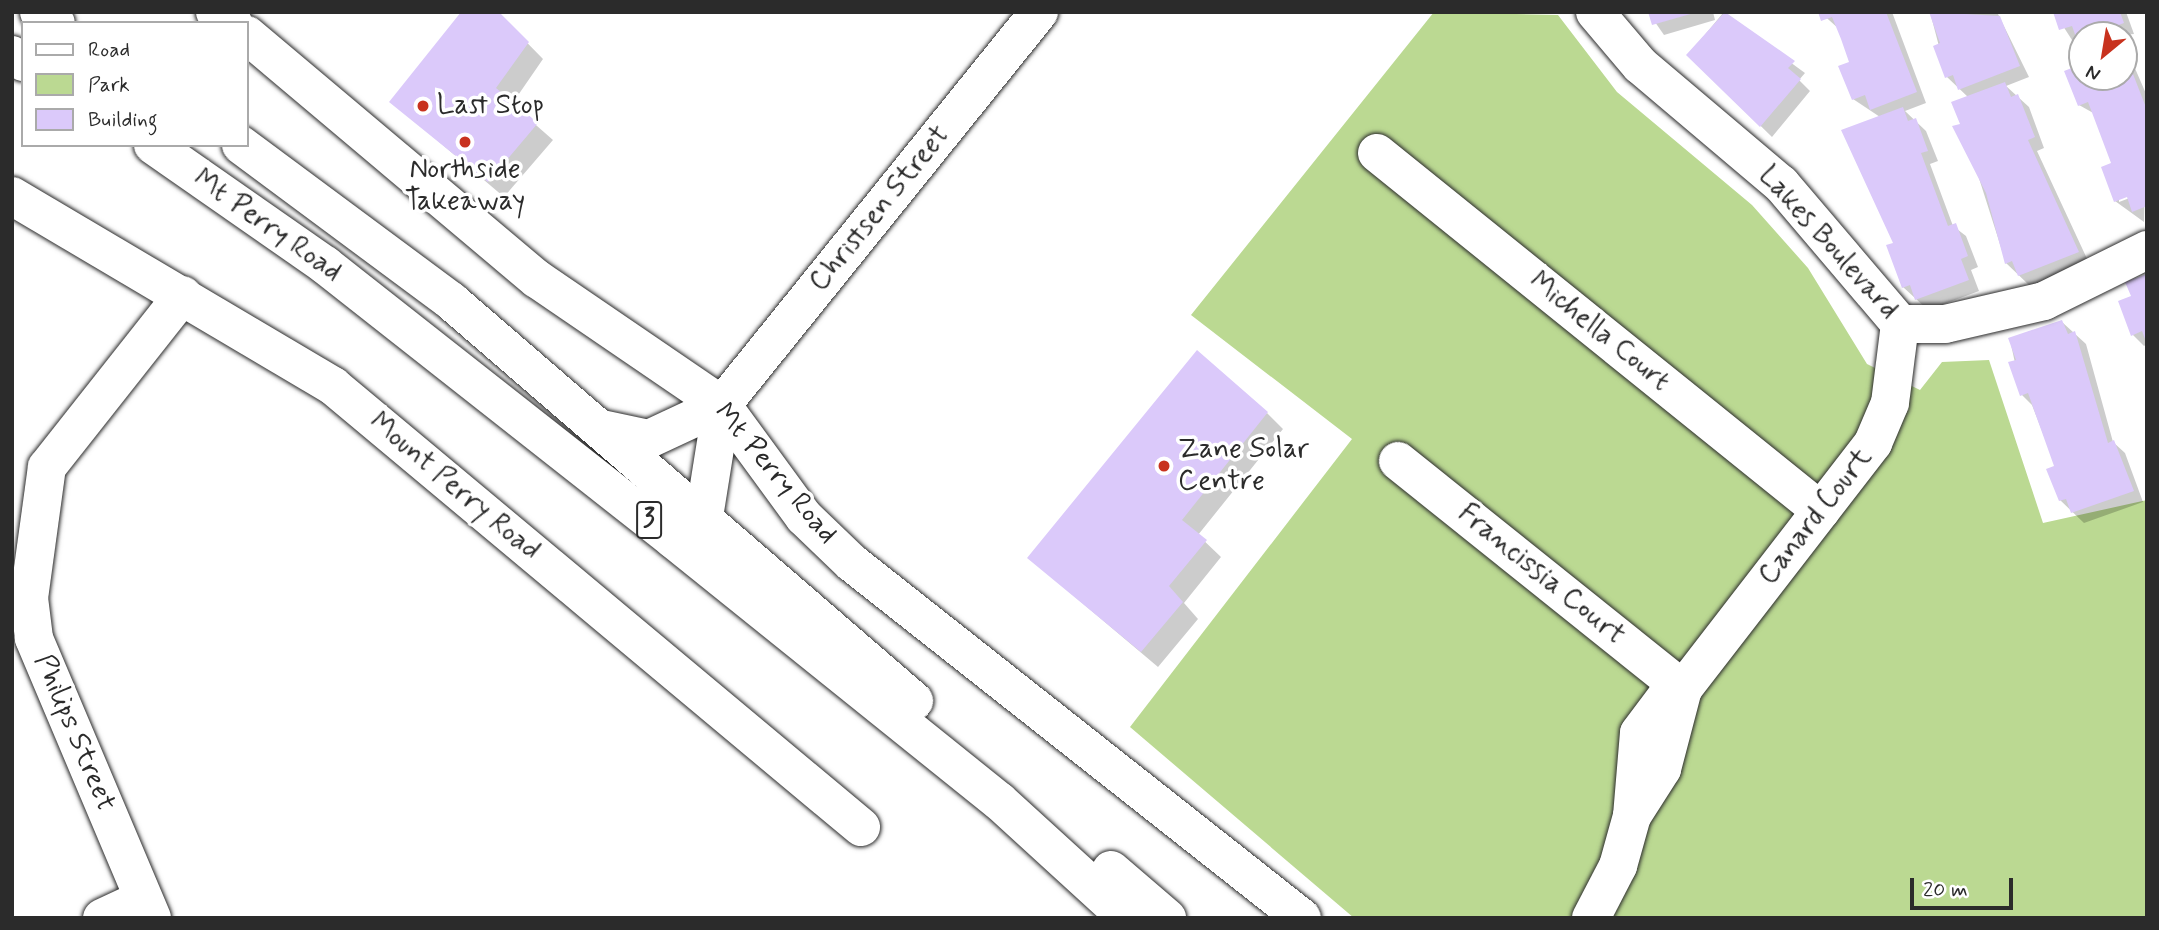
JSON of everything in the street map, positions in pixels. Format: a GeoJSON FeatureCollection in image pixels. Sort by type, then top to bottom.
{"type":"FeatureCollection","features":[{"type":"Feature","properties":{"kind":"street","name":"Christsen Street"},"geometry":{"type":"LineString","coordinates":[[602,429],[649,439],[722,405],[1039,12]]}},
{"type":"Feature","properties":{"kind":"street","name":"Lakes Boulevard"},"geometry":{"type":"LineString","coordinates":[[1595,12],[1640,65],[1781,184],[1900,324],[1945,324],[2044,301],[2147,250]]}},
{"type":"Feature","properties":{"kind":"street","name":"Mt Perry Road"},"geometry":{"type":"LineString","coordinates":[[248,36],[537,279],[722,405],[804,517],[852,563],[1301,918]]}},
{"type":"Feature","properties":{"kind":"street","name":"Mt Perry Road"},"geometry":{"type":"LineString","coordinates":[[156,147],[325,265],[673,539],[999,802],[1127,918]]}},
{"type":"Feature","properties":{"kind":"street","name":"Mt Perry Road"},"geometry":{"type":"LineString","coordinates":[[244,147],[451,301],[1167,918]]}},
{"type":"Feature","properties":{"kind":"street","name":"Michella Court"},"geometry":{"type":"LineString","coordinates":[[1377,153],[1821,511]]}},
{"type":"Feature","properties":{"kind":"street","name":"Mount Perry Road"},"geometry":{"type":"LineString","coordinates":[[12,196],[333,386],[861,827]]}},
{"type":"Feature","properties":{"kind":"street","name":"Philips Street"},"geometry":{"type":"LineString","coordinates":[[147,909],[34,638],[29,598],[47,467],[183,295]]}},
{"type":"Feature","properties":{"kind":"street","name":"Canard Court"},"geometry":{"type":"LineString","coordinates":[[1683,689],[1821,511],[1883,423],[1900,324]]}},
{"type":"Feature","properties":{"kind":"street","name":"Christsen Street"},"geometry":{"type":"LineString","coordinates":[[704,517],[722,405]]}},
{"type":"Feature","properties":{"kind":"street","name":"Francissia Court"},"geometry":{"type":"LineString","coordinates":[[1398,461],[1683,689]]}},
{"type":"Feature","properties":{"kind":"street"},"geometry":{"type":"LineString","coordinates":[[1591,918],[1618,866],[1632,816],[1662,769],[1683,689]]}},
{"type":"Feature","properties":{"kind":"street"},"geometry":{"type":"LineString","coordinates":[[102,918],[147,909]]}},
{"type":"Feature","properties":{"kind":"green space"},"geometry":{"type":"Polygon","coordinates":[[[1434,12],[1558,15],[1617,92],[1752,205],[1808,268],[1867,364],[1920,390],[1942,362],[1989,360],[2043,523],[2147,500],[2147,918],[1354,918],[1130,727],[1352,439],[1191,315],[1434,12]]]}},
{"type":"Feature","properties":{"kind":"building"},"geometry":{"type":"Polygon","coordinates":[[[461,12],[499,12],[529,42],[496,88],[538,123],[488,182],[389,102],[461,12]]]}},
{"type":"Feature","properties":{"kind":"building"},"geometry":{"type":"Polygon","coordinates":[[[1648,12],[1693,12],[1694,13],[1652,25],[1648,12]]]}},
{"type":"Feature","properties":{"kind":"building"},"geometry":{"type":"Polygon","coordinates":[[[1725,12],[1795,61],[1788,68],[1801,79],[1760,127],[1686,55],[1725,12]]]}},
{"type":"Feature","properties":{"kind":"building"},"geometry":{"type":"Polygon","coordinates":[[[1818,12],[1886,12],[1917,92],[1870,110],[1865,95],[1852,100],[1838,66],[1849,62],[1841,39],[1832,17],[1821,21],[1818,12]]]}},
{"type":"Feature","properties":{"kind":"building"},"geometry":{"type":"Polygon","coordinates":[[[1929,12],[2000,16],[2020,66],[1958,90],[1953,75],[1945,78],[1933,46],[1940,43],[1929,12]]]}},
{"type":"Feature","properties":{"kind":"building"},"geometry":{"type":"Polygon","coordinates":[[[2053,12],[2120,12],[2123,21],[2068,21],[2068,27],[2059,30],[2053,12]]]}},
{"type":"Feature","properties":{"kind":"building"},"geometry":{"type":"Polygon","coordinates":[[[2005,82],[2011,97],[2018,94],[2035,137],[2028,140],[2079,252],[2018,276],[2012,261],[2005,264],[1986,193],[1952,126],[1960,124],[1951,102],[2005,82]]]}},
{"type":"Feature","properties":{"kind":"building"},"geometry":{"type":"Polygon","coordinates":[[[2138,87],[2147,110],[2147,206],[2132,212],[2127,197],[2114,202],[2101,167],[2111,163],[2088,102],[2078,106],[2072,91],[2138,91],[2138,87]]]}},
{"type":"Feature","properties":{"kind":"building"},"geometry":{"type":"Polygon","coordinates":[[[1903,107],[1908,121],[1916,118],[1928,151],[1921,153],[1948,226],[1956,223],[1968,256],[1961,259],[1969,280],[1915,300],[1910,285],[1902,288],[1886,245],[1893,243],[1841,130],[1903,107]]]}},
{"type":"Feature","properties":{"kind":"building"},"geometry":{"type":"Polygon","coordinates":[[[2147,274],[2147,344],[2142,331],[2131,336],[2118,301],[2131,296],[2125,282],[2147,274]]]}},
{"type":"Feature","properties":{"kind":"building"},"geometry":{"type":"Polygon","coordinates":[[[2062,320],[2068,334],[2075,331],[2108,443],[2114,440],[2134,491],[2071,513],[2066,499],[2059,501],[2046,469],[2054,466],[2028,393],[2020,396],[2008,362],[2016,360],[2008,338],[2062,320]]]}},
{"type":"Feature","properties":{"kind":"building","name":"Zane Solar Centre"},"geometry":{"type":"Polygon","coordinates":[[[1197,350],[1268,412],[1182,520],[1207,540],[1169,586],[1183,602],[1141,652],[1027,558],[1197,350]]]}},
{"type":"Feature","properties":{"kind":"place","name":"Last Stop"},"geometry":{"type":"Point","coordinates":[423,106]}},
{"type":"Feature","properties":{"kind":"place","name":"Northside Takeaway"},"geometry":{"type":"Point","coordinates":[465,142]}},
{"type":"Feature","properties":{"kind":"place","name":"Zane Solar Centre"},"geometry":{"type":"Point","coordinates":[1164,466]}}]}
